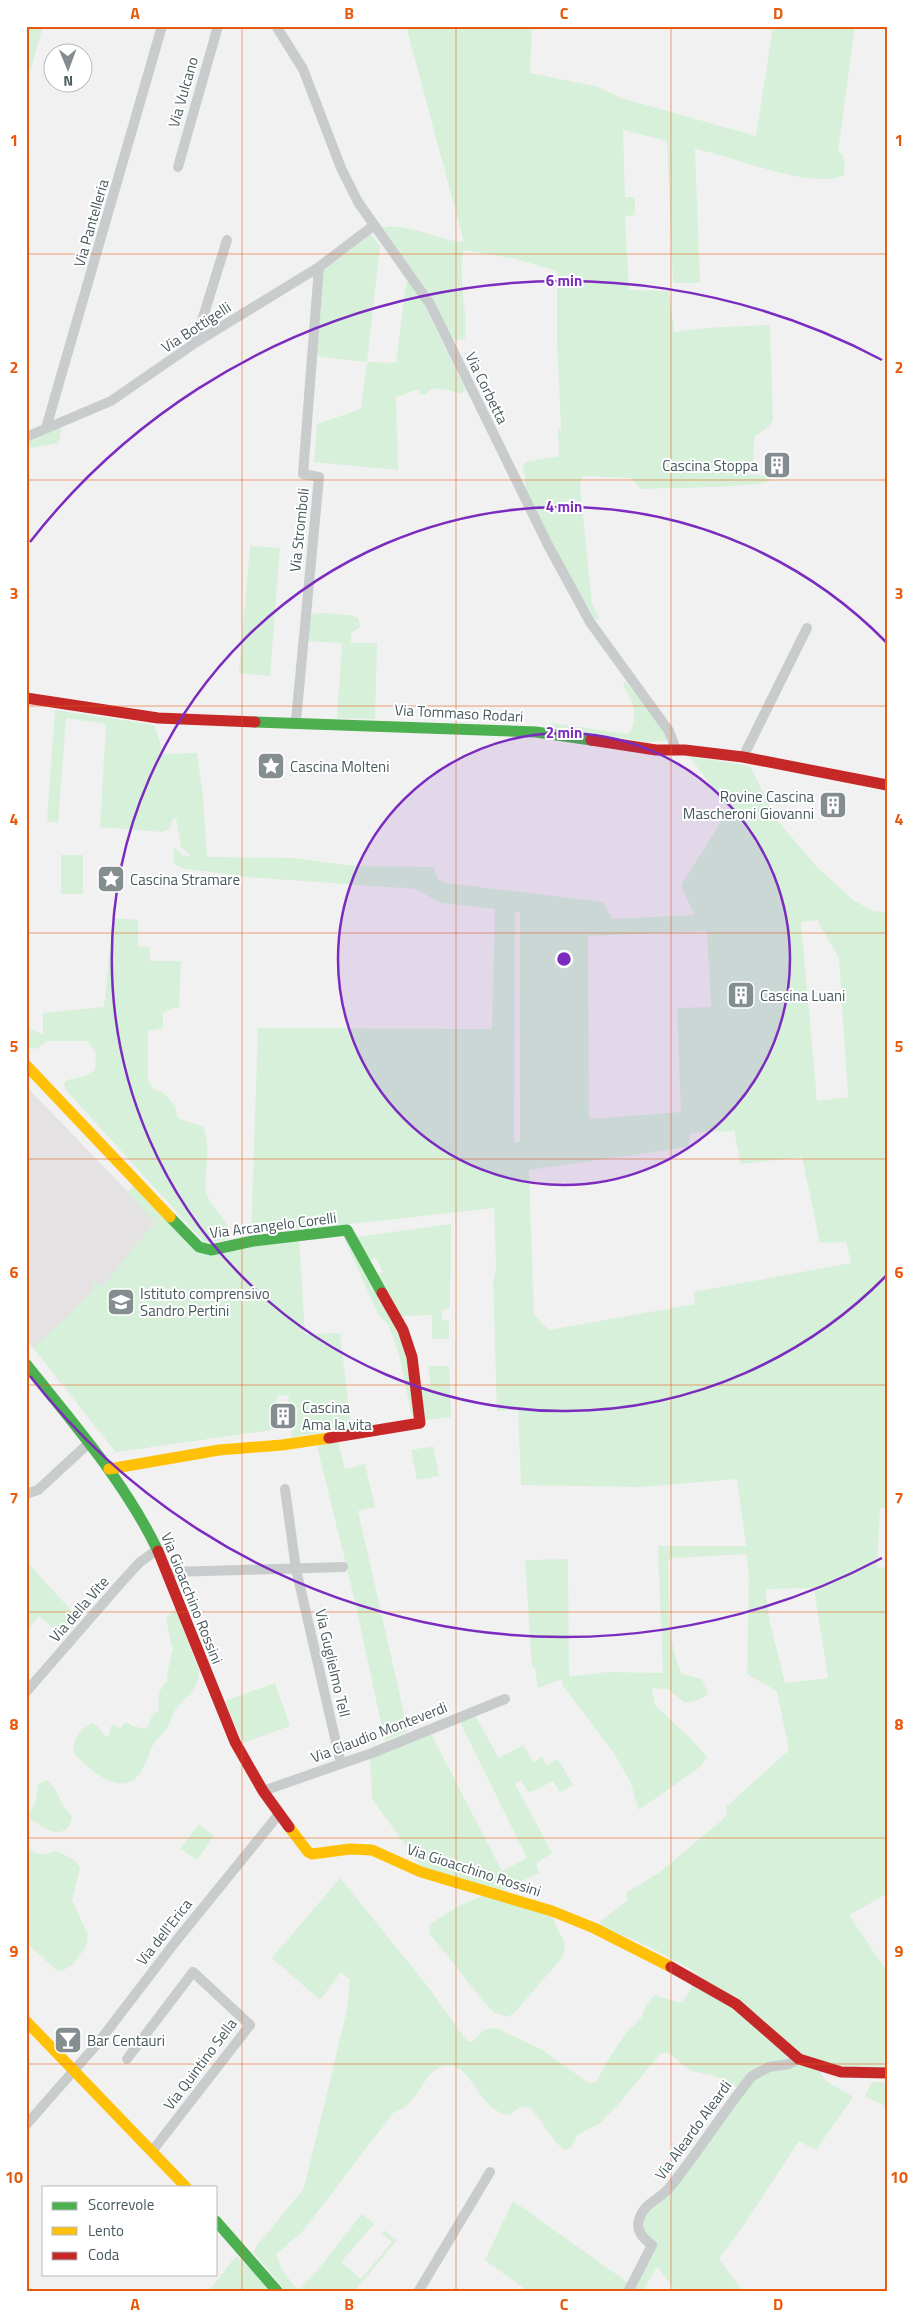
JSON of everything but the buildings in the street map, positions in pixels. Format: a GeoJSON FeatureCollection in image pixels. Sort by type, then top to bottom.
{"type":"FeatureCollection","features":[{"type":"Feature","properties":{"kind":"street","name":"Via Pantelleria"},"geometry":{"type":"LineString","coordinates":[[46,428],[162,26]]}},
{"type":"Feature","properties":{"kind":"street","name":"Via Vulcano"},"geometry":{"type":"LineString","coordinates":[[178,167],[218,26]]}},
{"type":"Feature","properties":{"kind":"street","name":"Via Corbetta"},"geometry":{"type":"LineString","coordinates":[[279,30],[303,69],[340,168],[373,226],[418,284],[430,304],[540,529],[590,622],[669,731],[676,750]]}},
{"type":"Feature","properties":{"kind":"street","name":"Via Bottigelli"},"geometry":{"type":"LineString","coordinates":[[26,436],[111,402],[196,344],[319,267],[373,226]]}},
{"type":"Feature","properties":{"kind":"street"},"geometry":{"type":"LineString","coordinates":[[196,344],[227,240]]}},
{"type":"Feature","properties":{"kind":"street","name":"Via Stromboli"},"geometry":{"type":"LineString","coordinates":[[296,721],[320,477],[303,474],[319,267]]}},
{"type":"Feature","properties":{"kind":"street"},"geometry":{"type":"LineString","coordinates":[[743,756],[807,628]]}},
{"type":"Feature","properties":{"kind":"street","name":"Via Tommaso Rodari"},"geometry":{"type":"LineString","coordinates":[[26,698],[158,718],[296,721],[536,732],[656,750],[743,756],[854,776],[887,785]]}},
{"type":"Feature","properties":{"kind":"street","name":"Via Arcangelo Corelli"},"geometry":{"type":"LineString","coordinates":[[26,1065],[199,1247],[211,1250],[253,1241],[347,1230],[403,1330],[412,1357],[420,1423],[282,1446],[210,1451],[109,1469]]}},
{"type":"Feature","properties":{"kind":"street","name":"Via Gioacchino Rossini"},"geometry":{"type":"LineString","coordinates":[[28,1369],[109,1469],[148,1530],[169,1574],[229,1730],[263,1790],[305,1849],[312,1854],[350,1849],[372,1850],[421,1872],[552,1911],[631,1945],[736,2004],[799,2059],[816,2066],[841,2072],[887,2073]]}},
{"type":"Feature","properties":{"kind":"street"},"geometry":{"type":"LineString","coordinates":[[26,1494],[38,1490],[89,1443]]}},
{"type":"Feature","properties":{"kind":"street","name":"Via Guglielmo Tell"},"geometry":{"type":"LineString","coordinates":[[285,1489],[296,1569],[341,1764]]}},
{"type":"Feature","properties":{"kind":"street","name":"Via della Vite"},"geometry":{"type":"LineString","coordinates":[[26,1692],[124,1579],[139,1563],[158,1549]]}},
{"type":"Feature","properties":{"kind":"street"},"geometry":{"type":"LineString","coordinates":[[169,1574],[174,1572],[343,1567]]}},
{"type":"Feature","properties":{"kind":"street","name":"Via Claudio Monteverdi"},"geometry":{"type":"LineString","coordinates":[[263,1790],[341,1764],[505,1699]]}},
{"type":"Feature","properties":{"kind":"street","name":"Via dell'Erica"},"geometry":{"type":"LineString","coordinates":[[26,2125],[98,2044],[176,1941],[279,1814]]}},
{"type":"Feature","properties":{"kind":"street","name":"Via Quintino Sella"},"geometry":{"type":"LineString","coordinates":[[127,2059],[193,1972],[250,2024],[153,2150]]}},
{"type":"Feature","properties":{"kind":"street"},"geometry":{"type":"LineString","coordinates":[[26,2021],[153,2150],[185,2186]]}},
{"type":"Feature","properties":{"kind":"street","name":"Via Aleardo Aleardi"},"geometry":{"type":"LineString","coordinates":[[628,2292],[652,2245],[640,2233],[638,2223],[644,2210],[669,2189],[752,2076],[769,2067],[789,2064],[799,2059]]}},
{"type":"Feature","properties":{"kind":"street"},"geometry":{"type":"LineString","coordinates":[[418,2292],[490,2172]]}},
{"type":"Feature","properties":{"kind":"street"},"geometry":{"type":"LineString","coordinates":[[218,2223],[278,2292]]}},
{"type":"Feature","properties":{"kind":"shaded area","name":"Istituto comprensivo Sandro Pertini"},"geometry":{"type":"Polygon","coordinates":[[[26,1086],[156,1221],[277,1403],[278,1429],[116,1452],[26,1339],[26,1086]]]}},
{"type":"Feature","properties":{"kind":"green space"},"geometry":{"type":"Polygon","coordinates":[[[26,26],[43,26],[26,85],[26,26]]]}},
{"type":"Feature","properties":{"kind":"green space"},"geometry":{"type":"Polygon","coordinates":[[[406,26],[532,26],[530,73],[599,87],[621,98],[756,136],[773,26],[855,26],[838,152],[842,154],[845,162],[844,175],[830,179],[813,179],[771,170],[695,149],[700,283],[673,283],[667,141],[623,130],[625,197],[635,197],[635,215],[625,216],[629,290],[669,291],[674,332],[704,328],[770,325],[773,421],[754,437],[753,467],[748,474],[768,476],[771,480],[750,485],[641,489],[631,478],[583,476],[580,486],[592,604],[599,617],[597,620],[561,559],[525,488],[525,476],[522,468],[526,462],[559,456],[558,430],[561,429],[557,343],[557,271],[516,259],[464,250],[462,283],[466,328],[465,339],[456,340],[451,338],[428,293],[382,227],[403,227],[464,242],[406,26]]]}},
{"type":"Feature","properties":{"kind":"green space"},"geometry":{"type":"Polygon","coordinates":[[[370,234],[380,246],[367,362],[321,357],[317,354],[324,269],[370,234]]]}},
{"type":"Feature","properties":{"kind":"green space"},"geometry":{"type":"Polygon","coordinates":[[[409,281],[419,294],[466,390],[461,394],[433,389],[425,395],[421,395],[419,389],[396,397],[398,470],[314,462],[317,424],[361,409],[367,362],[396,363],[406,284],[409,281]]]}},
{"type":"Feature","properties":{"kind":"green space"},"geometry":{"type":"Polygon","coordinates":[[[56,425],[61,429],[59,443],[26,449],[26,438],[56,425]]]}},
{"type":"Feature","properties":{"kind":"green space"},"geometry":{"type":"Polygon","coordinates":[[[250,546],[280,548],[270,676],[239,673],[250,546]]]}},
{"type":"Feature","properties":{"kind":"green space"},"geometry":{"type":"Polygon","coordinates":[[[322,613],[350,615],[358,618],[360,627],[351,633],[351,643],[377,643],[375,719],[337,718],[342,643],[306,641],[308,615],[322,613]]]}},
{"type":"Feature","properties":{"kind":"green space"},"geometry":{"type":"Polygon","coordinates":[[[625,681],[664,729],[667,738],[665,741],[646,742],[551,727],[552,723],[628,734],[634,722],[634,710],[630,697],[623,686],[625,681]]]}},
{"type":"Feature","properties":{"kind":"green space"},"geometry":{"type":"Polygon","coordinates":[[[55,710],[149,724],[155,726],[163,754],[197,753],[203,797],[207,857],[293,858],[354,866],[433,867],[438,879],[446,883],[603,902],[612,919],[694,915],[681,885],[729,809],[689,756],[750,766],[777,820],[817,867],[853,900],[873,911],[887,913],[887,1508],[880,1508],[877,1568],[887,1567],[887,1898],[885,1895],[849,1915],[887,1972],[887,2068],[823,2072],[821,2074],[826,2081],[853,2097],[816,2150],[799,2141],[744,2225],[721,2255],[720,2260],[743,2292],[677,2292],[657,2267],[642,2292],[529,2292],[485,2260],[513,2201],[633,2286],[654,2250],[647,2238],[641,2219],[742,2092],[731,2083],[712,2075],[691,2071],[667,2052],[660,2054],[616,2107],[599,2124],[578,2134],[571,2147],[566,2150],[561,2147],[537,2116],[526,2106],[519,2108],[510,2115],[500,2112],[484,2099],[466,2075],[459,2069],[452,2066],[438,2068],[427,2078],[410,2102],[394,2112],[302,2232],[276,2254],[282,2270],[298,2290],[316,2272],[362,2214],[374,2224],[341,2262],[361,2279],[392,2242],[382,2233],[384,2230],[397,2240],[354,2292],[287,2292],[254,2253],[256,2247],[304,2188],[347,2010],[350,1979],[341,1972],[320,2000],[272,1958],[340,1878],[429,1988],[467,2041],[472,2042],[484,2030],[492,2028],[501,2030],[542,2050],[589,2083],[596,2082],[626,2033],[641,2018],[646,2005],[655,1995],[679,2003],[689,1993],[696,1972],[648,1946],[600,1926],[600,1922],[628,1900],[626,1893],[660,1872],[722,1820],[727,1813],[726,1807],[789,1750],[777,1691],[747,1674],[749,1576],[746,1554],[671,1558],[668,1562],[673,1648],[682,1674],[702,1679],[708,1694],[699,1700],[685,1703],[668,1689],[652,1688],[655,1705],[707,1757],[700,1767],[639,1810],[630,1781],[613,1752],[563,1686],[562,1679],[538,1688],[535,1668],[532,1667],[525,1560],[568,1559],[569,1677],[607,1672],[663,1673],[658,1546],[746,1546],[737,1479],[640,1487],[521,1485],[518,1409],[497,1411],[493,1282],[496,1268],[494,1208],[251,1235],[258,1028],[492,1029],[495,909],[440,903],[416,889],[247,877],[181,868],[173,863],[174,848],[184,856],[191,856],[181,847],[176,818],[173,819],[169,830],[162,832],[100,827],[106,724],[66,718],[58,823],[47,821],[55,710]],[[515,912],[514,1142],[520,1142],[520,912],[515,912]],[[817,920],[801,922],[817,1101],[848,1097],[839,958],[817,920]],[[707,931],[588,936],[589,1119],[681,1112],[677,1008],[711,1007],[707,931]],[[734,1131],[691,1133],[688,1147],[529,1170],[534,1315],[549,1330],[695,1304],[693,1292],[851,1263],[846,1242],[820,1243],[802,1157],[741,1164],[734,1131]],[[814,1588],[765,1589],[770,1623],[785,1683],[828,1678],[814,1588]]]}},
{"type":"Feature","properties":{"kind":"green space"},"geometry":{"type":"Polygon","coordinates":[[[61,855],[83,855],[83,894],[61,894],[61,855]]]}},
{"type":"Feature","properties":{"kind":"green space"},"geometry":{"type":"Polygon","coordinates":[[[113,918],[138,920],[138,946],[150,947],[150,961],[181,961],[179,1008],[172,1008],[163,1013],[163,1028],[148,1031],[148,1080],[154,1089],[164,1093],[175,1106],[177,1117],[204,1128],[207,1140],[206,1191],[208,1198],[227,1225],[230,1239],[205,1243],[66,1090],[64,1084],[67,1080],[85,1076],[95,1070],[96,1053],[87,1041],[46,1041],[37,1048],[26,1047],[26,1026],[43,1035],[43,1013],[104,1007],[113,918]]]}},
{"type":"Feature","properties":{"kind":"green space","name":"Istituto comprensivo Sandro Pertini"},"geometry":{"type":"Polygon","coordinates":[[[133,1186],[192,1245],[299,1237],[305,1334],[340,1333],[351,1427],[292,1437],[287,1399],[289,1399],[289,1396],[278,1395],[275,1404],[278,1429],[116,1452],[33,1347],[58,1326],[96,1286],[91,1282],[94,1280],[102,1287],[155,1222],[127,1192],[133,1186]]]}},
{"type":"Feature","properties":{"kind":"green space"},"geometry":{"type":"Polygon","coordinates":[[[451,1224],[450,1304],[449,1309],[442,1310],[442,1320],[449,1321],[449,1339],[432,1339],[432,1315],[400,1316],[378,1275],[383,1272],[376,1258],[370,1260],[357,1237],[451,1224]]]}},
{"type":"Feature","properties":{"kind":"green space"},"geometry":{"type":"Polygon","coordinates":[[[342,1234],[405,1342],[416,1414],[412,1418],[399,1354],[388,1324],[379,1316],[342,1234]]]}},
{"type":"Feature","properties":{"kind":"green space"},"geometry":{"type":"Polygon","coordinates":[[[428,1366],[449,1366],[451,1417],[426,1420],[419,1388],[431,1386],[428,1366]]]}},
{"type":"Feature","properties":{"kind":"green space"},"geometry":{"type":"Polygon","coordinates":[[[338,1441],[345,1469],[365,1464],[375,1507],[358,1511],[408,1731],[385,1741],[354,1597],[317,1446],[338,1441]]]}},
{"type":"Feature","properties":{"kind":"green space"},"geometry":{"type":"Polygon","coordinates":[[[433,1446],[439,1476],[417,1480],[411,1450],[433,1446]]]}},
{"type":"Feature","properties":{"kind":"green space"},"geometry":{"type":"Polygon","coordinates":[[[26,1561],[80,1620],[64,1638],[39,1616],[26,1632],[26,1561]]]}},
{"type":"Feature","properties":{"kind":"green space"},"geometry":{"type":"Polygon","coordinates":[[[176,1608],[199,1671],[196,1684],[194,1689],[174,1712],[167,1727],[154,1744],[138,1776],[130,1782],[123,1784],[115,1783],[98,1775],[73,1752],[76,1739],[92,1723],[105,1736],[109,1735],[111,1726],[114,1725],[120,1729],[124,1723],[147,1729],[152,1716],[159,1709],[158,1701],[161,1690],[168,1681],[167,1674],[173,1648],[166,1618],[176,1608]]]}},
{"type":"Feature","properties":{"kind":"green space"},"geometry":{"type":"Polygon","coordinates":[[[275,1683],[290,1726],[243,1743],[225,1701],[275,1683]]]}},
{"type":"Feature","properties":{"kind":"green space"},"geometry":{"type":"Polygon","coordinates":[[[474,1714],[499,1758],[523,1745],[533,1762],[542,1757],[547,1765],[558,1759],[573,1785],[560,1792],[553,1781],[531,1792],[527,1791],[521,1780],[515,1784],[552,1853],[536,1864],[539,1873],[500,1891],[422,1868],[372,1799],[370,1756],[430,1732],[502,1871],[527,1858],[459,1720],[474,1714]]]}},
{"type":"Feature","properties":{"kind":"green space"},"geometry":{"type":"Polygon","coordinates":[[[46,1780],[54,1787],[64,1807],[72,1816],[70,1824],[61,1832],[55,1832],[42,1827],[31,1819],[29,1813],[36,1801],[38,1785],[46,1780]]]}},
{"type":"Feature","properties":{"kind":"green space"},"geometry":{"type":"Polygon","coordinates":[[[199,1824],[214,1836],[197,1860],[180,1849],[199,1824]]]}},
{"type":"Feature","properties":{"kind":"green space"},"geometry":{"type":"Polygon","coordinates":[[[26,1844],[32,1851],[38,1854],[54,1851],[65,1855],[75,1861],[80,1868],[72,1900],[88,1935],[86,1947],[72,1965],[62,1971],[55,1969],[26,1942],[26,1844]]]}},
{"type":"Feature","properties":{"kind":"green space"},"geometry":{"type":"Polygon","coordinates":[[[492,1892],[552,1911],[555,1924],[565,1945],[562,1958],[514,2013],[507,2017],[493,2012],[484,2002],[429,1933],[430,1928],[428,1926],[456,1907],[492,1892]]]}},
{"type":"Feature","properties":{"kind":"green space"},"geometry":{"type":"Polygon","coordinates":[[[872,2082],[887,2082],[887,2107],[865,2096],[872,2082]]]}},
{"type":"Feature","properties":{"kind":"green space"},"geometry":{"type":"Polygon","coordinates":[[[236,2256],[260,2278],[271,2292],[208,2292],[236,2256]]]}},
{"type":"Feature","properties":{"kind":"traffic: fast"},"geometry":{"type":"LineString","coordinates":[[255,722],[536,732],[591,740]]}},
{"type":"Feature","properties":{"kind":"traffic: fast"},"geometry":{"type":"LineString","coordinates":[[170,1217],[199,1247],[211,1250],[253,1241],[347,1230],[382,1293]]}},
{"type":"Feature","properties":{"kind":"traffic: fast"},"geometry":{"type":"LineString","coordinates":[[26,1364],[114,1477],[145,1526],[158,1551]]}},
{"type":"Feature","properties":{"kind":"traffic: fast"},"geometry":{"type":"LineString","coordinates":[[218,2223],[278,2292]]}},
{"type":"Feature","properties":{"kind":"traffic: slow"},"geometry":{"type":"LineString","coordinates":[[26,1065],[170,1217]]}},
{"type":"Feature","properties":{"kind":"traffic: slow"},"geometry":{"type":"LineString","coordinates":[[109,1469],[219,1450],[282,1445],[329,1438]]}},
{"type":"Feature","properties":{"kind":"traffic: slow"},"geometry":{"type":"LineString","coordinates":[[289,1827],[308,1852],[312,1854],[350,1849],[372,1850],[421,1872],[552,1911],[594,1928],[671,1967]]}},
{"type":"Feature","properties":{"kind":"traffic: slow"},"geometry":{"type":"LineString","coordinates":[[26,2021],[185,2186]]}},
{"type":"Feature","properties":{"kind":"traffic: jam"},"geometry":{"type":"LineString","coordinates":[[26,698],[158,718],[255,722]]}},
{"type":"Feature","properties":{"kind":"traffic: jam"},"geometry":{"type":"LineString","coordinates":[[591,740],[656,750],[685,750],[743,757],[887,785]]}},
{"type":"Feature","properties":{"kind":"traffic: jam"},"geometry":{"type":"LineString","coordinates":[[329,1438],[420,1423],[412,1357],[403,1330],[382,1293]]}},
{"type":"Feature","properties":{"kind":"traffic: jam"},"geometry":{"type":"LineString","coordinates":[[158,1551],[235,1742],[263,1791],[289,1827]]}},
{"type":"Feature","properties":{"kind":"traffic: jam"},"geometry":{"type":"LineString","coordinates":[[671,1967],[736,2004],[799,2059],[841,2072],[887,2073]]}},
{"type":"Feature","properties":{"kind":"place","name":"Cascina Stoppa"},"geometry":{"type":"Point","coordinates":[777,465]}},
{"type":"Feature","properties":{"kind":"place","name":"Cascina Molteni"},"geometry":{"type":"Point","coordinates":[271,766]}},
{"type":"Feature","properties":{"kind":"place","name":"Rovine Cascina Mascheroni Giovanni"},"geometry":{"type":"Point","coordinates":[833,805]}},
{"type":"Feature","properties":{"kind":"place","name":"Cascina Stramare"},"geometry":{"type":"Point","coordinates":[111,879]}},
{"type":"Feature","properties":{"kind":"place","name":"Cascina Luani"},"geometry":{"type":"Point","coordinates":[741,995]}},
{"type":"Feature","properties":{"kind":"place","name":"Istituto comprensivo Sandro Pertini"},"geometry":{"type":"Point","coordinates":[121,1302]}},
{"type":"Feature","properties":{"kind":"place","name":"Cascina Ama la vita"},"geometry":{"type":"Point","coordinates":[283,1416]}},
{"type":"Feature","properties":{"kind":"place","name":"Bar Centauri"},"geometry":{"type":"Point","coordinates":[68,2040]}}]}
